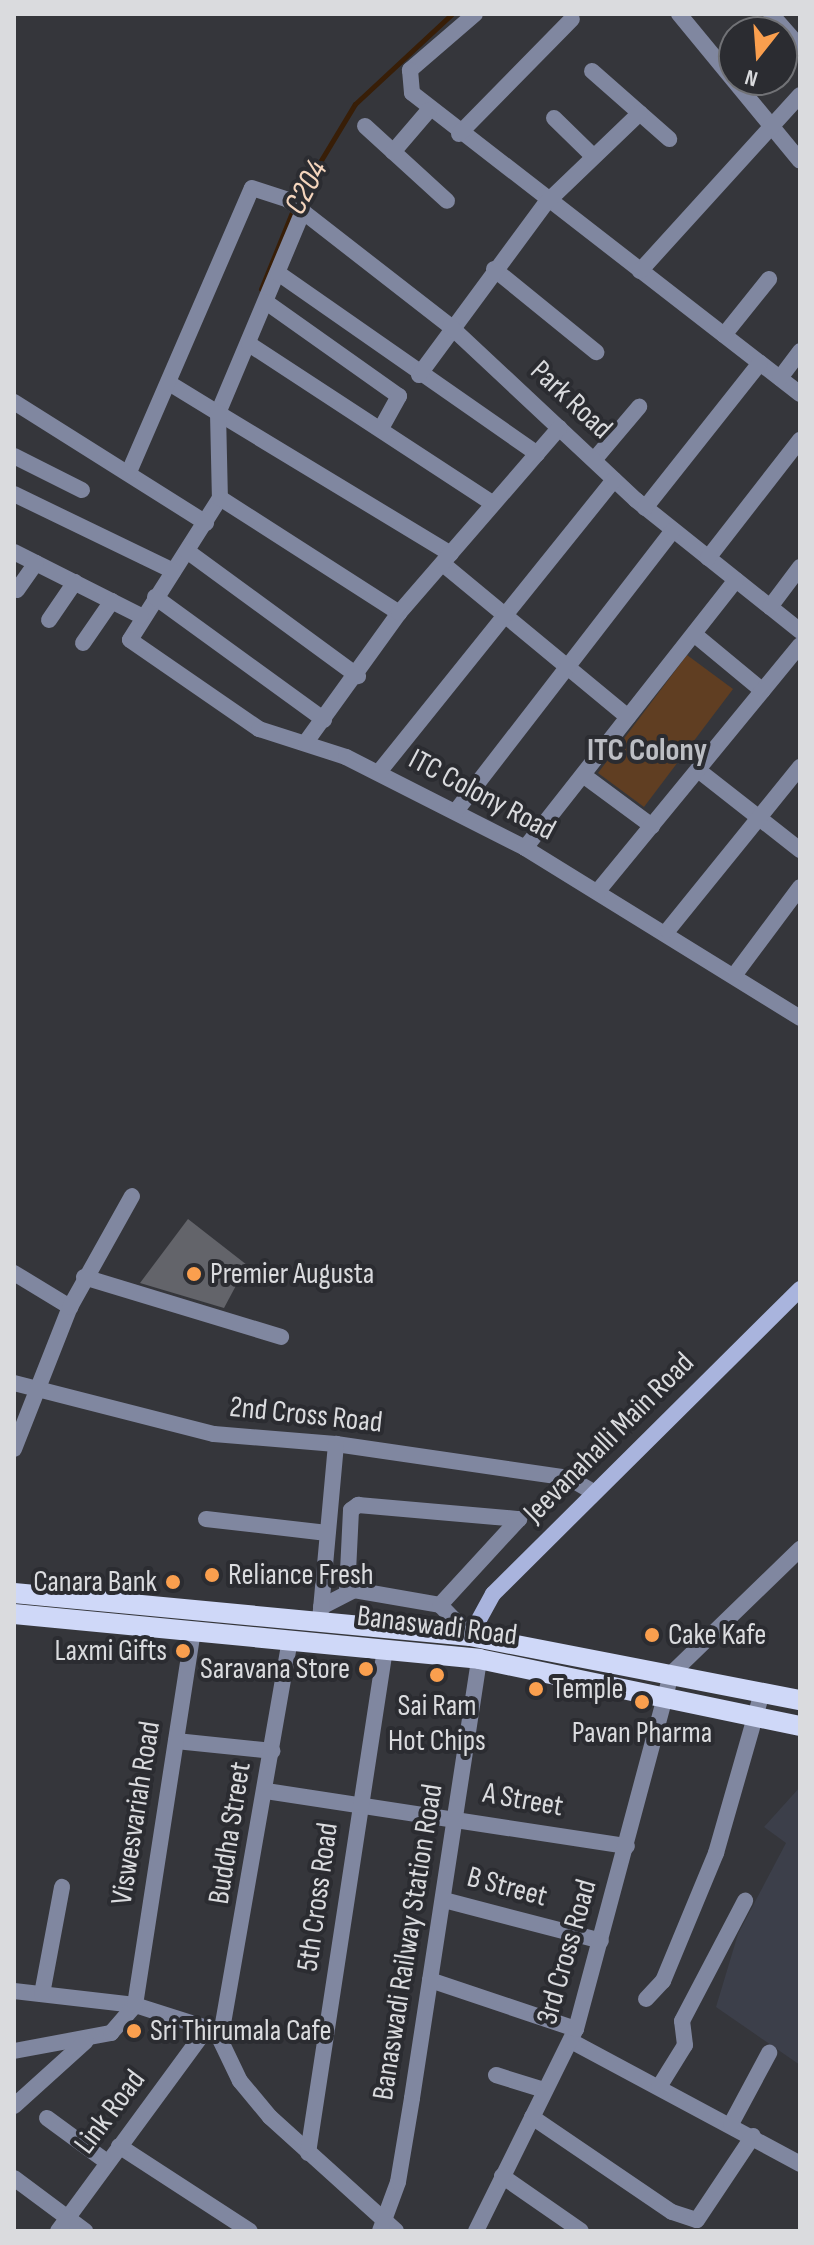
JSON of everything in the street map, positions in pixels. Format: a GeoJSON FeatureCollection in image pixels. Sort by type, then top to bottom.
{"type":"FeatureCollection","features":[{"type":"Feature","properties":{"kind":"main road","name":"Banaswadi Road"},"geometry":{"type":"LineString","coordinates":[[14,1593],[320,1614],[470,1636],[800,1700]]}},
{"type":"Feature","properties":{"kind":"main road","name":"Banaswadi Road"},"geometry":{"type":"LineString","coordinates":[[14,1614],[479,1659],[665,1695],[800,1726]]}},
{"type":"Feature","properties":{"kind":"street"},"geometry":{"type":"LineString","coordinates":[[475,14],[406,76],[429,110],[546,203],[800,394]]}},
{"type":"Feature","properties":{"kind":"street"},"geometry":{"type":"LineString","coordinates":[[679,14],[767,126],[800,161]]}},
{"type":"Feature","properties":{"kind":"street"},"geometry":{"type":"LineString","coordinates":[[771,14],[800,47]]}},
{"type":"Feature","properties":{"kind":"street"},"geometry":{"type":"LineString","coordinates":[[459,134],[572,19]]}},
{"type":"Feature","properties":{"kind":"street"},"geometry":{"type":"LineString","coordinates":[[592,71],[669,139]]}},
{"type":"Feature","properties":{"kind":"street"},"geometry":{"type":"LineString","coordinates":[[640,271],[767,126],[800,95]]}},
{"type":"Feature","properties":{"kind":"street"},"geometry":{"type":"LineString","coordinates":[[393,152],[429,110]]}},
{"type":"Feature","properties":{"kind":"street"},"geometry":{"type":"LineString","coordinates":[[419,375],[450,326],[546,203],[640,113]]}},
{"type":"Feature","properties":{"kind":"street"},"geometry":{"type":"LineString","coordinates":[[554,118],[593,156]]}},
{"type":"Feature","properties":{"kind":"street"},"geometry":{"type":"LineString","coordinates":[[365,126],[447,201]]}},
{"type":"Feature","properties":{"kind":"street"},"geometry":{"type":"LineString","coordinates":[[14,552],[141,616],[220,498],[218,413],[278,273],[297,207],[252,188],[129,472]]}},
{"type":"Feature","properties":{"kind":"street","name":"Park Road"},"geometry":{"type":"LineString","coordinates":[[297,207],[450,326],[645,508],[800,631]]}},
{"type":"Feature","properties":{"kind":"street"},"geometry":{"type":"LineString","coordinates":[[494,269],[596,352]]}},
{"type":"Feature","properties":{"kind":"street"},"geometry":{"type":"LineString","coordinates":[[278,273],[419,375],[537,454]]}},
{"type":"Feature","properties":{"kind":"street"},"geometry":{"type":"LineString","coordinates":[[724,335],[769,279]]}},
{"type":"Feature","properties":{"kind":"street"},"geometry":{"type":"LineString","coordinates":[[266,302],[399,396],[382,427]]}},
{"type":"Feature","properties":{"kind":"street"},"geometry":{"type":"LineString","coordinates":[[249,344],[382,427],[492,503]]}},
{"type":"Feature","properties":{"kind":"street"},"geometry":{"type":"LineString","coordinates":[[780,378],[800,351]]}},
{"type":"Feature","properties":{"kind":"street"},"geometry":{"type":"LineString","coordinates":[[645,508],[760,363]]}},
{"type":"Feature","properties":{"kind":"street"},"geometry":{"type":"LineString","coordinates":[[169,383],[447,559],[505,615],[628,717]]}},
{"type":"Feature","properties":{"kind":"street"},"geometry":{"type":"LineString","coordinates":[[14,402],[206,523]]}},
{"type":"Feature","properties":{"kind":"street"},"geometry":{"type":"LineString","coordinates":[[594,460],[639,407]]}},
{"type":"Feature","properties":{"kind":"street"},"geometry":{"type":"LineString","coordinates":[[306,742],[358,676],[399,613],[559,428]]}},
{"type":"Feature","properties":{"kind":"street"},"geometry":{"type":"LineString","coordinates":[[708,558],[800,440]]}},
{"type":"Feature","properties":{"kind":"street"},"geometry":{"type":"LineString","coordinates":[[14,456],[82,490]]}},
{"type":"Feature","properties":{"kind":"street"},"geometry":{"type":"LineString","coordinates":[[379,772],[614,480]]}},
{"type":"Feature","properties":{"kind":"street"},"geometry":{"type":"LineString","coordinates":[[14,494],[173,571]]}},
{"type":"Feature","properties":{"kind":"street"},"geometry":{"type":"LineString","coordinates":[[220,498],[399,613]]}},
{"type":"Feature","properties":{"kind":"street"},"geometry":{"type":"LineString","coordinates":[[456,811],[673,530]]}},
{"type":"Feature","properties":{"kind":"street"},"geometry":{"type":"LineString","coordinates":[[187,551],[358,676]]}},
{"type":"Feature","properties":{"kind":"street"},"geometry":{"type":"LineString","coordinates":[[17,590],[36,563]]}},
{"type":"Feature","properties":{"kind":"street"},"geometry":{"type":"LineString","coordinates":[[770,607],[800,567]]}},
{"type":"Feature","properties":{"kind":"street"},"geometry":{"type":"LineString","coordinates":[[525,848],[736,580]]}},
{"type":"Feature","properties":{"kind":"street"},"geometry":{"type":"LineString","coordinates":[[49,620],[75,582]]}},
{"type":"Feature","properties":{"kind":"street"},"geometry":{"type":"LineString","coordinates":[[155,597],[324,720]]}},
{"type":"Feature","properties":{"kind":"street"},"geometry":{"type":"LineString","coordinates":[[83,643],[112,601]]}},
{"type":"Feature","properties":{"kind":"street","name":"ITC Colony Road"},"geometry":{"type":"LineString","coordinates":[[141,616],[130,640],[259,729],[306,742],[379,772],[456,811],[668,930],[800,1018]]}},
{"type":"Feature","properties":{"kind":"street"},"geometry":{"type":"LineString","coordinates":[[694,634],[763,691]]}},
{"type":"Feature","properties":{"kind":"street"},"geometry":{"type":"LineString","coordinates":[[598,891],[800,645]]}},
{"type":"Feature","properties":{"kind":"street"},"geometry":{"type":"LineString","coordinates":[[668,930],[800,767]]}},
{"type":"Feature","properties":{"kind":"street"},"geometry":{"type":"LineString","coordinates":[[698,770],[800,850]]}},
{"type":"Feature","properties":{"kind":"street"},"geometry":{"type":"LineString","coordinates":[[583,775],[652,826]]}},
{"type":"Feature","properties":{"kind":"street"},"geometry":{"type":"LineString","coordinates":[[736,973],[800,887]]}},
{"type":"Feature","properties":{"kind":"street"},"geometry":{"type":"LineString","coordinates":[[14,1449],[70,1307],[84,1277],[132,1196]]}},
{"type":"Feature","properties":{"kind":"street"},"geometry":{"type":"LineString","coordinates":[[14,1273],[70,1307]]}},
{"type":"Feature","properties":{"kind":"street"},"geometry":{"type":"LineString","coordinates":[[84,1277],[281,1337]]}},
{"type":"Feature","properties":{"kind":"street","name":"Jeevanahalli Main Road"},"geometry":{"type":"LineString","coordinates":[[470,1636],[493,1594],[800,1289]]}},
{"type":"Feature","properties":{"kind":"street","name":"2nd Cross Road"},"geometry":{"type":"LineString","coordinates":[[14,1383],[214,1434],[336,1444],[569,1478],[593,1492]]}},
{"type":"Feature","properties":{"kind":"street"},"geometry":{"type":"LineString","coordinates":[[320,1614],[336,1444]]}},
{"type":"Feature","properties":{"kind":"street"},"geometry":{"type":"LineString","coordinates":[[347,1592],[351,1510],[358,1505],[519,1519],[440,1605]]}},
{"type":"Feature","properties":{"kind":"street"},"geometry":{"type":"LineString","coordinates":[[206,1519],[327,1533]]}},
{"type":"Feature","properties":{"kind":"street"},"geometry":{"type":"LineString","coordinates":[[671,1674],[800,1549]]}},
{"type":"Feature","properties":{"kind":"street"},"geometry":{"type":"LineString","coordinates":[[320,1614],[347,1592],[440,1605],[470,1636]]}},
{"type":"Feature","properties":{"kind":"street","name":"Viswesvariah Road"},"geometry":{"type":"LineString","coordinates":[[135,2005],[193,1630]]}},
{"type":"Feature","properties":{"kind":"street","name":"Buddha Street"},"geometry":{"type":"LineString","coordinates":[[215,2031],[266,1791],[290,1639]]}},
{"type":"Feature","properties":{"kind":"street","name":"5th Cross Road"},"geometry":{"type":"LineString","coordinates":[[308,2153],[385,1649]]}},
{"type":"Feature","properties":{"kind":"street","name":"Banaswadi Railway Station Road"},"geometry":{"type":"LineString","coordinates":[[387,2228],[398,2182],[444,1900],[479,1659]]}},
{"type":"Feature","properties":{"kind":"street","name":"3rd Cross Road"},"geometry":{"type":"LineString","coordinates":[[476,2231],[574,2035],[671,1674]]}},
{"type":"Feature","properties":{"kind":"street"},"geometry":{"type":"LineString","coordinates":[[646,1999],[663,1981],[716,1853],[762,1693]]}},
{"type":"Feature","properties":{"kind":"street"},"geometry":{"type":"LineString","coordinates":[[176,1741],[272,1751]]}},
{"type":"Feature","properties":{"kind":"street","name":"A Street"},"geometry":{"type":"LineString","coordinates":[[266,1791],[457,1817],[627,1846]]}},
{"type":"Feature","properties":{"kind":"street"},"geometry":{"type":"LineString","coordinates":[[42,1994],[62,1887]]}},
{"type":"Feature","properties":{"kind":"street","name":"B Street"},"geometry":{"type":"LineString","coordinates":[[444,1900],[601,1941]]}},
{"type":"Feature","properties":{"kind":"street"},"geometry":{"type":"LineString","coordinates":[[659,2087],[685,2045],[682,2021],[745,1901]]}},
{"type":"Feature","properties":{"kind":"street"},"geometry":{"type":"LineString","coordinates":[[430,1980],[574,2035],[659,2087],[800,2164]]}},
{"type":"Feature","properties":{"kind":"street"},"geometry":{"type":"LineString","coordinates":[[14,1991],[135,2005],[215,2031],[240,2081],[308,2153],[387,2228]]}},
{"type":"Feature","properties":{"kind":"street"},"geometry":{"type":"LineString","coordinates":[[14,2051],[86,2041],[118,2030],[135,2005]]}},
{"type":"Feature","properties":{"kind":"street","name":"Link Road"},"geometry":{"type":"LineString","coordinates":[[62,2225],[119,2146],[215,2031]]}},
{"type":"Feature","properties":{"kind":"street"},"geometry":{"type":"LineString","coordinates":[[14,2106],[86,2041]]}},
{"type":"Feature","properties":{"kind":"street"},"geometry":{"type":"LineString","coordinates":[[731,2124],[769,2053]]}},
{"type":"Feature","properties":{"kind":"street"},"geometry":{"type":"LineString","coordinates":[[496,2075],[544,2090]]}},
{"type":"Feature","properties":{"kind":"street"},"geometry":{"type":"LineString","coordinates":[[532,2117],[672,2212],[697,2220],[753,2136]]}},
{"type":"Feature","properties":{"kind":"street"},"geometry":{"type":"LineString","coordinates":[[47,2118],[107,2162]]}},
{"type":"Feature","properties":{"kind":"street"},"geometry":{"type":"LineString","coordinates":[[119,2146],[250,2231]]}},
{"type":"Feature","properties":{"kind":"street"},"geometry":{"type":"LineString","coordinates":[[502,2176],[581,2231]]}},
{"type":"Feature","properties":{"kind":"street"},"geometry":{"type":"LineString","coordinates":[[14,2178],[62,2225],[85,2231]]}},
{"type":"Feature","properties":{"kind":"shaded area"},"geometry":{"type":"Polygon","coordinates":[[[687,655],[733,689],[644,807],[598,773],[687,655]]]}},
{"type":"Feature","properties":{"kind":"shaded area"},"geometry":{"type":"Polygon","coordinates":[[[800,1787],[800,2065],[716,2007],[738,1934],[786,1843],[764,1827],[800,1787]]]}},
{"type":"Feature","properties":{"kind":"building","name":"Premier Augusta"},"geometry":{"type":"Polygon","coordinates":[[[188,1219],[247,1265],[224,1308],[140,1283],[188,1219]]]}},
{"type":"Feature","properties":{"kind":"waterway","name":"C204"},"geometry":{"type":"LineString","coordinates":[[261,289],[297,200],[355,104],[452,14]]}},
{"type":"Feature","properties":{"kind":"place","name":"Premier Augusta"},"geometry":{"type":"Point","coordinates":[194,1274]}},
{"type":"Feature","properties":{"kind":"place","name":"Reliance Fresh"},"geometry":{"type":"Point","coordinates":[212,1575]}},
{"type":"Feature","properties":{"kind":"place","name":"Canara Bank"},"geometry":{"type":"Point","coordinates":[173,1582]}},
{"type":"Feature","properties":{"kind":"place","name":"Cake Kafe"},"geometry":{"type":"Point","coordinates":[652,1635]}},
{"type":"Feature","properties":{"kind":"place","name":"Laxmi Gifts"},"geometry":{"type":"Point","coordinates":[183,1651]}},
{"type":"Feature","properties":{"kind":"place","name":"Saravana Store"},"geometry":{"type":"Point","coordinates":[366,1669]}},
{"type":"Feature","properties":{"kind":"place","name":"Sai Ram Hot Chips"},"geometry":{"type":"Point","coordinates":[437,1675]}},
{"type":"Feature","properties":{"kind":"place","name":"Temple"},"geometry":{"type":"Point","coordinates":[536,1689]}},
{"type":"Feature","properties":{"kind":"place","name":"Pavan Pharma"},"geometry":{"type":"Point","coordinates":[642,1702]}},
{"type":"Feature","properties":{"kind":"place","name":"Sri Thirumala Cafe"},"geometry":{"type":"Point","coordinates":[134,2031]}},
{"type":"Feature","properties":{"kind":"district","name":"ITC Colony"},"geometry":{"type":"Point","coordinates":[647,751]}}]}
